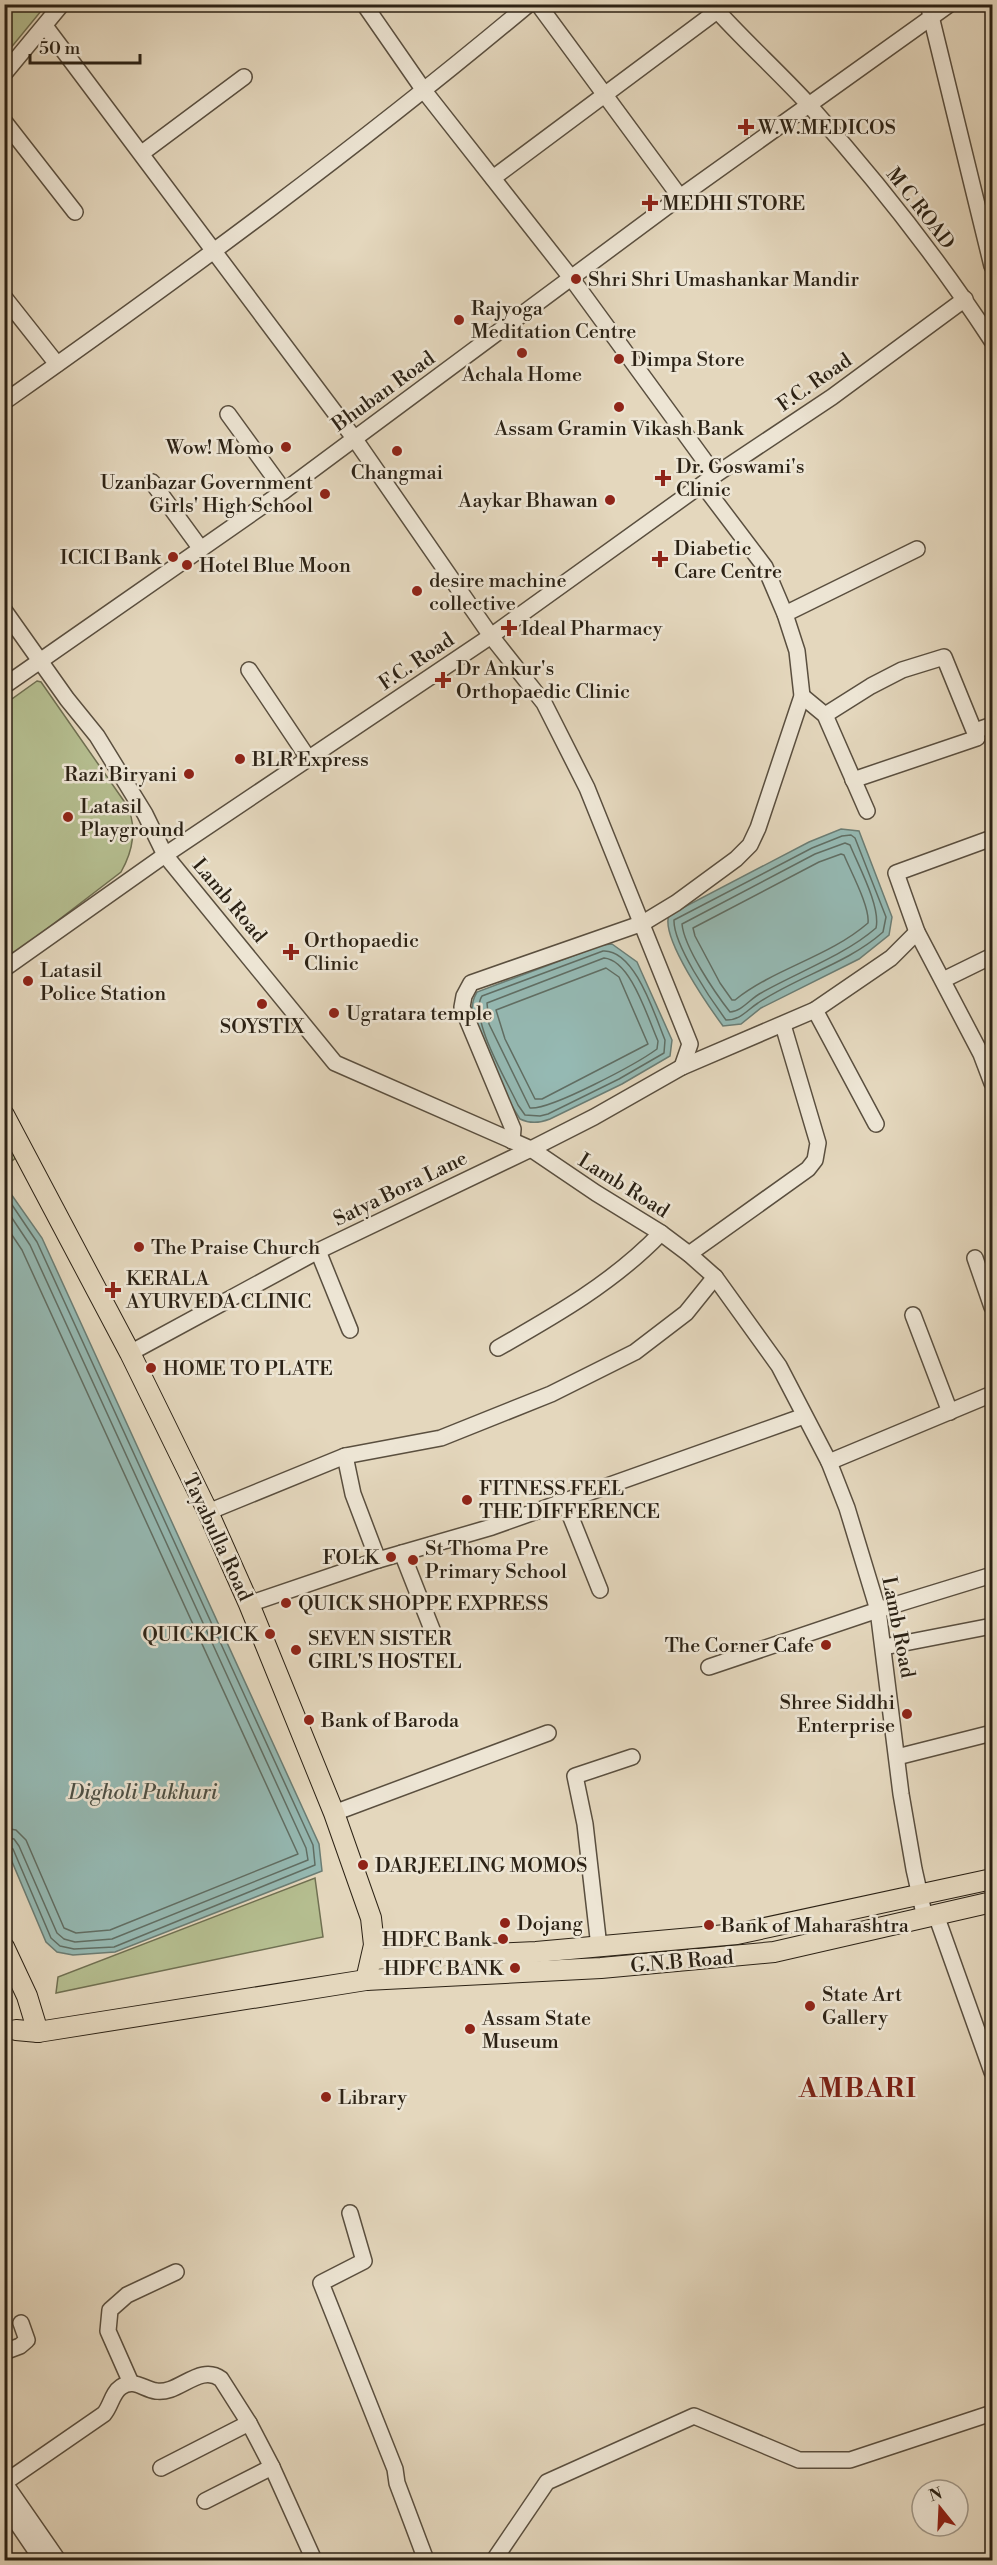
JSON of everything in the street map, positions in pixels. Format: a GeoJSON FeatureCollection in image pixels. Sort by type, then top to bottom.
{"type":"FeatureCollection","features":[{"type":"Feature","properties":{"kind":"main road","name":"Tayabulla Road"},"geometry":{"type":"LineString","coordinates":[[4,1115],[130,1353],[208,1512],[249,1604],[334,1813],[371,1918],[374,1945],[366,1980]]}},
{"type":"Feature","properties":{"kind":"main road","name":"G.N.B Road"},"geometry":{"type":"LineString","coordinates":[[372,1959],[599,1947],[737,1934],[993,1879]]}},
{"type":"Feature","properties":{"kind":"main road","name":"G.N.B Road"},"geometry":{"type":"LineString","coordinates":[[10,2031],[35,2024],[366,1980],[601,1968],[774,1952],[993,1902]]}},
{"type":"Feature","properties":{"kind":"main road"},"geometry":{"type":"LineString","coordinates":[[4,1947],[35,2024]]}},
{"type":"Feature","properties":{"kind":"street"},"geometry":{"type":"LineString","coordinates":[[4,74],[62,4]]}},
{"type":"Feature","properties":{"kind":"street"},"geometry":{"type":"LineString","coordinates":[[363,4],[426,92],[572,279],[709,480],[765,567],[785,614],[797,651],[802,696],[758,828],[750,845],[736,859],[676,903],[643,923],[471,983],[464,996],[462,1007],[513,1129],[512,1141]]}},
{"type":"Feature","properties":{"kind":"street"},"geometry":{"type":"LineString","coordinates":[[4,402],[214,250],[426,92],[529,4]]}},
{"type":"Feature","properties":{"kind":"street"},"geometry":{"type":"LineString","coordinates":[[538,4],[680,197]]}},
{"type":"Feature","properties":{"kind":"street","name":"Bhuban Road"},"geometry":{"type":"LineString","coordinates":[[4,686],[284,491],[680,197],[809,106],[930,11],[950,4]]}},
{"type":"Feature","properties":{"kind":"street"},"geometry":{"type":"LineString","coordinates":[[494,178],[714,8],[809,106]]}},
{"type":"Feature","properties":{"kind":"street"},"geometry":{"type":"LineString","coordinates":[[930,11],[993,266]]}},
{"type":"Feature","properties":{"kind":"street"},"geometry":{"type":"LineString","coordinates":[[45,26],[354,438],[491,636],[544,703],[584,779],[690,1044],[682,1067]]}},
{"type":"Feature","properties":{"kind":"street"},"geometry":{"type":"LineString","coordinates":[[142,153],[244,77]]}},
{"type":"Feature","properties":{"kind":"street","name":"M C ROAD"},"geometry":{"type":"LineString","coordinates":[[809,106],[897,208],[965,299],[993,341]]}},
{"type":"Feature","properties":{"kind":"street"},"geometry":{"type":"LineString","coordinates":[[4,121],[75,212]]}},
{"type":"Feature","properties":{"kind":"street"},"geometry":{"type":"LineString","coordinates":[[4,297],[57,364]]}},
{"type":"Feature","properties":{"kind":"street","name":"F.C. Road"},"geometry":{"type":"LineString","coordinates":[[4,969],[165,855],[491,636],[709,480],[832,397],[965,299]]}},
{"type":"Feature","properties":{"kind":"street"},"geometry":{"type":"LineString","coordinates":[[228,414],[284,491]]}},
{"type":"Feature","properties":{"kind":"street"},"geometry":{"type":"LineString","coordinates":[[152,482],[201,549]]}},
{"type":"Feature","properties":{"kind":"street"},"geometry":{"type":"LineString","coordinates":[[785,614],[917,549]]}},
{"type":"Feature","properties":{"kind":"street","name":"Lamb Road"},"geometry":{"type":"LineString","coordinates":[[4,610],[67,699],[97,736],[145,814],[165,855],[335,1063],[531,1149],[605,1199],[661,1233],[715,1277],[779,1366],[829,1462],[847,1508],[878,1610],[901,1794],[920,1894],[931,1916],[993,2072]]}},
{"type":"Feature","properties":{"kind":"street"},"geometry":{"type":"LineString","coordinates":[[825,715],[871,686],[902,670],[944,657],[977,738],[853,780]]}},
{"type":"Feature","properties":{"kind":"street"},"geometry":{"type":"LineString","coordinates":[[249,670],[308,758]]}},
{"type":"Feature","properties":{"kind":"street"},"geometry":{"type":"LineString","coordinates":[[802,696],[825,715],[867,811]]}},
{"type":"Feature","properties":{"kind":"street"},"geometry":{"type":"LineString","coordinates":[[975,731],[993,725]]}},
{"type":"Feature","properties":{"kind":"street"},"geometry":{"type":"LineString","coordinates":[[993,838],[896,873],[917,932],[981,1054],[993,1083]]}},
{"type":"Feature","properties":{"kind":"street","name":"Satya Bora Lane"},"geometry":{"type":"LineString","coordinates":[[130,1353],[318,1251],[531,1149],[594,1117],[682,1067],[814,1010],[891,958],[917,932]]}},
{"type":"Feature","properties":{"kind":"street"},"geometry":{"type":"LineString","coordinates":[[943,980],[993,956]]}},
{"type":"Feature","properties":{"kind":"street"},"geometry":{"type":"LineString","coordinates":[[814,1010],[876,1124]]}},
{"type":"Feature","properties":{"kind":"street"},"geometry":{"type":"LineString","coordinates":[[689,1254],[797,1178],[815,1160],[818,1143],[783,1025]]}},
{"type":"Feature","properties":{"kind":"street"},"geometry":{"type":"LineString","coordinates":[[690,1044],[714,1053]]}},
{"type":"Feature","properties":{"kind":"street"},"geometry":{"type":"LineString","coordinates":[[498,1348],[570,1307],[638,1258],[661,1233]]}},
{"type":"Feature","properties":{"kind":"street"},"geometry":{"type":"LineString","coordinates":[[318,1251],[350,1330]]}},
{"type":"Feature","properties":{"kind":"street"},"geometry":{"type":"LineString","coordinates":[[975,1258],[993,1307]]}},
{"type":"Feature","properties":{"kind":"street"},"geometry":{"type":"LineString","coordinates":[[208,1512],[345,1456],[441,1438],[551,1394],[635,1352],[686,1313],[715,1277]]}},
{"type":"Feature","properties":{"kind":"street"},"geometry":{"type":"LineString","coordinates":[[913,1315],[950,1412]]}},
{"type":"Feature","properties":{"kind":"street"},"geometry":{"type":"LineString","coordinates":[[829,1462],[993,1394]]}},
{"type":"Feature","properties":{"kind":"street"},"geometry":{"type":"LineString","coordinates":[[249,1604],[378,1560],[492,1527],[804,1416]]}},
{"type":"Feature","properties":{"kind":"street"},"geometry":{"type":"LineString","coordinates":[[345,1456],[352,1494],[378,1560]]}},
{"type":"Feature","properties":{"kind":"street"},"geometry":{"type":"LineString","coordinates":[[564,1500],[600,1590]]}},
{"type":"Feature","properties":{"kind":"street"},"geometry":{"type":"LineString","coordinates":[[402,1553],[435,1637]]}},
{"type":"Feature","properties":{"kind":"street"},"geometry":{"type":"LineString","coordinates":[[710,1667],[878,1610],[993,1575]]}},
{"type":"Feature","properties":{"kind":"street"},"geometry":{"type":"LineString","coordinates":[[884,1647],[993,1626]]}},
{"type":"Feature","properties":{"kind":"street"},"geometry":{"type":"LineString","coordinates":[[334,1813],[548,1733]]}},
{"type":"Feature","properties":{"kind":"street"},"geometry":{"type":"LineString","coordinates":[[897,1757],[993,1733]]}},
{"type":"Feature","properties":{"kind":"street"},"geometry":{"type":"LineString","coordinates":[[599,1947],[585,1824],[575,1776],[632,1757]]}},
{"type":"Feature","properties":{"kind":"street"},"geometry":{"type":"LineString","coordinates":[[350,2213],[364,2261],[321,2283],[395,2469],[397,2483],[426,2560]]}},
{"type":"Feature","properties":{"kind":"street"},"geometry":{"type":"LineString","coordinates":[[132,2383],[108,2331],[110,2310],[127,2295],[176,2272]]}},
{"type":"Feature","properties":{"kind":"street"},"geometry":{"type":"LineString","coordinates":[[4,2352],[20,2346],[27,2340],[21,2323]]}},
{"type":"Feature","properties":{"kind":"street"},"geometry":{"type":"LineString","coordinates":[[58,2560],[5,2482],[104,2414],[119,2388],[132,2383],[160,2392],[206,2374],[215,2374],[221,2379],[249,2423],[272,2467],[314,2560]]}},
{"type":"Feature","properties":{"kind":"street"},"geometry":{"type":"LineString","coordinates":[[494,2560],[547,2482],[694,2416],[799,2460],[850,2460],[993,2413]]}},
{"type":"Feature","properties":{"kind":"street"},"geometry":{"type":"LineString","coordinates":[[161,2468],[249,2423]]}},
{"type":"Feature","properties":{"kind":"street"},"geometry":{"type":"LineString","coordinates":[[205,2501],[272,2467]]}},
{"type":"Feature","properties":{"kind":"street"},"geometry":{"type":"LineString","coordinates":[[4,2504],[42,2560]]}},
{"type":"Feature","properties":{"kind":"green space"},"geometry":{"type":"Polygon","coordinates":[[[4,5],[46,5],[5,55],[4,5]]]}},
{"type":"Feature","properties":{"kind":"green space","name":"Latasil Playground"},"geometry":{"type":"Polygon","coordinates":[[[37,681],[41,682],[126,804],[133,830],[129,856],[121,872],[5,961],[5,704],[37,681]]]}},
{"type":"Feature","properties":{"kind":"green space"},"geometry":{"type":"Polygon","coordinates":[[[4,1129],[21,1154],[5,1166],[4,1166],[4,1129]]]}},
{"type":"Feature","properties":{"kind":"green space"},"geometry":{"type":"Polygon","coordinates":[[[315,1878],[323,1937],[56,1993],[58,1977],[315,1878]]]}},
{"type":"Feature","properties":{"kind":"water"},"geometry":{"type":"Polygon","coordinates":[[[841,829],[859,831],[892,917],[889,935],[859,959],[761,1008],[741,1024],[723,1026],[678,955],[668,925],[669,915],[809,842],[841,829]]]}},
{"type":"Feature","properties":{"kind":"water"},"geometry":{"type":"Polygon","coordinates":[[[612,944],[637,962],[672,1040],[670,1056],[622,1084],[550,1119],[528,1122],[520,1119],[499,1082],[478,1034],[472,1010],[477,992],[602,945],[612,944]]]}},
{"type":"Feature","properties":{"kind":"water","name":"Digholi Pukhuri"},"geometry":{"type":"Polygon","coordinates":[[[4,1184],[42,1238],[319,1844],[322,1871],[115,1952],[73,1955],[57,1952],[46,1942],[5,1845],[4,1184]]]}},
{"type":"Feature","properties":{"kind":"place","name":"W.W.MEDICOS"},"geometry":{"type":"Point","coordinates":[746,127]}},
{"type":"Feature","properties":{"kind":"place","name":"MEDHI STORE"},"geometry":{"type":"Point","coordinates":[650,203]}},
{"type":"Feature","properties":{"kind":"place","name":"Shri Shri Umashankar Mandir"},"geometry":{"type":"Point","coordinates":[576,279]}},
{"type":"Feature","properties":{"kind":"place","name":"Rajyoga Meditation Centre"},"geometry":{"type":"Point","coordinates":[459,320]}},
{"type":"Feature","properties":{"kind":"place","name":"Achala Home"},"geometry":{"type":"Point","coordinates":[522,353]}},
{"type":"Feature","properties":{"kind":"place","name":"Dimpa Store"},"geometry":{"type":"Point","coordinates":[619,359]}},
{"type":"Feature","properties":{"kind":"place","name":"Assam Gramin Vikash Bank"},"geometry":{"type":"Point","coordinates":[619,407]}},
{"type":"Feature","properties":{"kind":"place","name":"Wow! Momo"},"geometry":{"type":"Point","coordinates":[286,447]}},
{"type":"Feature","properties":{"kind":"place","name":"Changmai"},"geometry":{"type":"Point","coordinates":[397,451]}},
{"type":"Feature","properties":{"kind":"place","name":"Dr. Goswami's Clinic"},"geometry":{"type":"Point","coordinates":[663,478]}},
{"type":"Feature","properties":{"kind":"place","name":"Uzanbazar Government Girls' High School"},"geometry":{"type":"Point","coordinates":[325,494]}},
{"type":"Feature","properties":{"kind":"place","name":"Aaykar Bhawan"},"geometry":{"type":"Point","coordinates":[610,500]}},
{"type":"Feature","properties":{"kind":"place","name":"ICICI Bank"},"geometry":{"type":"Point","coordinates":[173,557]}},
{"type":"Feature","properties":{"kind":"place","name":"Diabetic Care Centre"},"geometry":{"type":"Point","coordinates":[660,559]}},
{"type":"Feature","properties":{"kind":"place","name":"Hotel Blue Moon"},"geometry":{"type":"Point","coordinates":[187,565]}},
{"type":"Feature","properties":{"kind":"place","name":"desire machine collective"},"geometry":{"type":"Point","coordinates":[417,591]}},
{"type":"Feature","properties":{"kind":"place","name":"Ideal Pharmacy"},"geometry":{"type":"Point","coordinates":[509,628]}},
{"type":"Feature","properties":{"kind":"place","name":"Dr Ankur's Orthopaedic Clinic"},"geometry":{"type":"Point","coordinates":[443,680]}},
{"type":"Feature","properties":{"kind":"place","name":"BLR Express"},"geometry":{"type":"Point","coordinates":[240,759]}},
{"type":"Feature","properties":{"kind":"place","name":"Razi Biryani"},"geometry":{"type":"Point","coordinates":[189,774]}},
{"type":"Feature","properties":{"kind":"place","name":"Latasil Playground"},"geometry":{"type":"Point","coordinates":[68,817]}},
{"type":"Feature","properties":{"kind":"place","name":"Orthopaedic Clinic"},"geometry":{"type":"Point","coordinates":[291,952]}},
{"type":"Feature","properties":{"kind":"place","name":"Latasil Police Station"},"geometry":{"type":"Point","coordinates":[28,981]}},
{"type":"Feature","properties":{"kind":"place","name":"SOYSTIX"},"geometry":{"type":"Point","coordinates":[262,1004]}},
{"type":"Feature","properties":{"kind":"place","name":"Ugratara temple"},"geometry":{"type":"Point","coordinates":[334,1013]}},
{"type":"Feature","properties":{"kind":"place","name":"The Praise Church"},"geometry":{"type":"Point","coordinates":[139,1247]}},
{"type":"Feature","properties":{"kind":"place","name":"KERALA AYURVEDA CLINIC"},"geometry":{"type":"Point","coordinates":[113,1290]}},
{"type":"Feature","properties":{"kind":"place","name":"HOME TO PLATE"},"geometry":{"type":"Point","coordinates":[151,1368]}},
{"type":"Feature","properties":{"kind":"place","name":"FITNESS FEEL THE DIFFERENCE"},"geometry":{"type":"Point","coordinates":[467,1500]}},
{"type":"Feature","properties":{"kind":"place","name":"FOLK"},"geometry":{"type":"Point","coordinates":[391,1557]}},
{"type":"Feature","properties":{"kind":"place","name":"St Thoma Pre Primary School"},"geometry":{"type":"Point","coordinates":[413,1560]}},
{"type":"Feature","properties":{"kind":"place","name":"QUICK SHOPPE EXPRESS"},"geometry":{"type":"Point","coordinates":[286,1603]}},
{"type":"Feature","properties":{"kind":"place","name":"QUICKPICK"},"geometry":{"type":"Point","coordinates":[270,1634]}},
{"type":"Feature","properties":{"kind":"place","name":"The Corner Cafe"},"geometry":{"type":"Point","coordinates":[826,1645]}},
{"type":"Feature","properties":{"kind":"place","name":"SEVEN SISTER GIRL'S HOSTEL"},"geometry":{"type":"Point","coordinates":[296,1650]}},
{"type":"Feature","properties":{"kind":"place","name":"Shree Siddhi Enterprise"},"geometry":{"type":"Point","coordinates":[907,1714]}},
{"type":"Feature","properties":{"kind":"place","name":"Bank of Baroda"},"geometry":{"type":"Point","coordinates":[309,1720]}},
{"type":"Feature","properties":{"kind":"place","name":"DARJEELING MOMOS"},"geometry":{"type":"Point","coordinates":[363,1865]}},
{"type":"Feature","properties":{"kind":"place","name":"Dojang"},"geometry":{"type":"Point","coordinates":[505,1923]}},
{"type":"Feature","properties":{"kind":"place","name":"Bank of Maharashtra"},"geometry":{"type":"Point","coordinates":[709,1925]}},
{"type":"Feature","properties":{"kind":"place","name":"HDFC Bank"},"geometry":{"type":"Point","coordinates":[503,1939]}},
{"type":"Feature","properties":{"kind":"place","name":"HDFC BANK"},"geometry":{"type":"Point","coordinates":[515,1968]}},
{"type":"Feature","properties":{"kind":"place","name":"State Art Gallery"},"geometry":{"type":"Point","coordinates":[810,2006]}},
{"type":"Feature","properties":{"kind":"place","name":"Assam State Museum"},"geometry":{"type":"Point","coordinates":[470,2029]}},
{"type":"Feature","properties":{"kind":"place","name":"Library"},"geometry":{"type":"Point","coordinates":[326,2097]}},
{"type":"Feature","properties":{"kind":"district","name":"AMBARI"},"geometry":{"type":"Point","coordinates":[858,2088]}}]}
